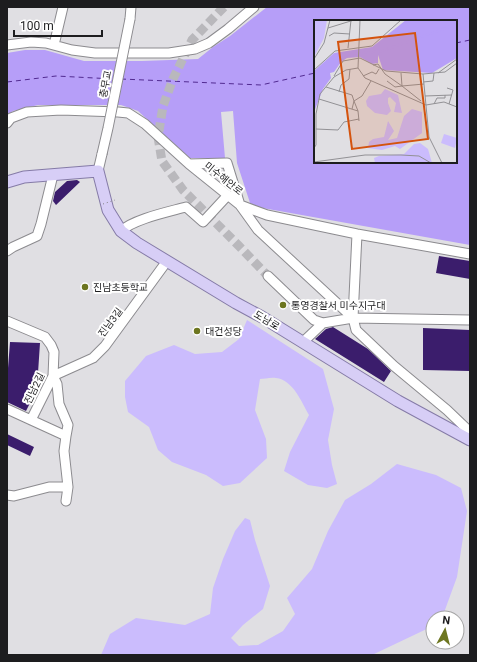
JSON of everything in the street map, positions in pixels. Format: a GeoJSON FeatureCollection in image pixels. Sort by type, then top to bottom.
{"type":"FeatureCollection","features":[{"type":"Feature","properties":{"kind":"main road"},"geometry":{"type":"LineString","coordinates":[[7,182],[24,176],[98,171]]}},
{"type":"Feature","properties":{"kind":"main road","name":"도남로"},"geometry":{"type":"LineString","coordinates":[[98,171],[108,210],[121,231],[137,243],[262,317],[398,401],[470,440]]}},
{"type":"Feature","properties":{"kind":"street"},"geometry":{"type":"LineString","coordinates":[[54,45],[63,7]]}},
{"type":"Feature","properties":{"kind":"street","name":"충무교"},"geometry":{"type":"LineString","coordinates":[[98,171],[130,19],[131,7]]}},
{"type":"Feature","properties":{"kind":"street"},"geometry":{"type":"LineString","coordinates":[[7,46],[31,42],[46,43],[72,50],[95,53],[169,53],[195,49],[209,43],[254,7]]}},
{"type":"Feature","properties":{"kind":"street","name":"미수해안로"},"geometry":{"type":"LineString","coordinates":[[7,122],[11,118],[27,112],[60,110],[128,113],[145,124],[190,164],[240,205],[267,215],[358,234],[470,254]]}},
{"type":"Feature","properties":{"kind":"street"},"geometry":{"type":"LineString","coordinates":[[190,164],[227,163],[240,205],[258,230],[353,318]]}},
{"type":"Feature","properties":{"kind":"street"},"geometry":{"type":"LineString","coordinates":[[7,251],[37,236],[53,175]]}},
{"type":"Feature","properties":{"kind":"street"},"geometry":{"type":"LineString","coordinates":[[121,231],[135,222],[186,207],[203,222],[228,195]]}},
{"type":"Feature","properties":{"kind":"street"},"geometry":{"type":"LineString","coordinates":[[358,234],[353,318],[356,330],[394,366],[447,410],[470,432]]}},
{"type":"Feature","properties":{"kind":"street","name":"진남3길"},"geometry":{"type":"LineString","coordinates":[[53,376],[93,358],[105,346],[167,262]]}},
{"type":"Feature","properties":{"kind":"street"},"geometry":{"type":"LineString","coordinates":[[268,276],[314,320],[323,323],[353,318],[470,320]]}},
{"type":"Feature","properties":{"kind":"street","name":"진남2길"},"geometry":{"type":"LineString","coordinates":[[7,321],[45,337],[54,352],[53,376],[31,420]]}},
{"type":"Feature","properties":{"kind":"street"},"geometry":{"type":"LineString","coordinates":[[303,342],[323,323]]}},
{"type":"Feature","properties":{"kind":"street"},"geometry":{"type":"LineString","coordinates":[[53,376],[57,384],[59,404],[68,425],[64,451],[68,487],[66,501]]}},
{"type":"Feature","properties":{"kind":"street"},"geometry":{"type":"LineString","coordinates":[[7,409],[66,436]]}},
{"type":"Feature","properties":{"kind":"street"},"geometry":{"type":"LineString","coordinates":[[7,495],[14,496],[49,486],[68,487]]}},
{"type":"Feature","properties":{"kind":"path"},"geometry":{"type":"LineString","coordinates":[[102,204],[115,200]]}},
{"type":"Feature","properties":{"kind":"shaded area"},"geometry":{"type":"Polygon","coordinates":[[[267,7],[470,7],[470,245],[251,206],[237,163],[233,111],[221,112],[225,158],[190,158],[138,111],[121,105],[38,105],[13,111],[7,115],[7,53],[25,50],[45,50],[84,61],[142,61],[198,59],[230,36],[267,7]]]}},
{"type":"Feature","properties":{"kind":"shaded area"},"geometry":{"type":"Polygon","coordinates":[[[247,320],[323,369],[334,409],[328,440],[337,484],[327,488],[308,485],[284,471],[290,452],[309,415],[296,392],[282,380],[274,378],[260,379],[255,410],[266,439],[267,458],[240,483],[223,486],[206,475],[172,462],[158,450],[149,427],[128,412],[125,397],[125,381],[146,356],[174,345],[195,354],[222,352],[239,339],[247,320]]]}},
{"type":"Feature","properties":{"kind":"shaded area"},"geometry":{"type":"Polygon","coordinates":[[[397,464],[436,475],[461,488],[467,511],[457,577],[445,610],[425,610],[425,630],[372,655],[101,655],[110,634],[136,618],[185,625],[210,614],[213,588],[223,559],[235,531],[245,518],[250,520],[270,586],[263,609],[243,625],[231,638],[239,646],[258,645],[283,631],[295,614],[287,598],[312,569],[328,531],[345,500],[371,484],[397,464]]]}},
{"type":"Feature","properties":{"kind":"building"},"geometry":{"type":"Polygon","coordinates":[[[77,180],[80,182],[56,205],[53,201],[55,192],[67,181],[77,180]]]}},
{"type":"Feature","properties":{"kind":"building"},"geometry":{"type":"Polygon","coordinates":[[[439,256],[470,261],[470,279],[436,273],[439,256]]]}},
{"type":"Feature","properties":{"kind":"building"},"geometry":{"type":"Polygon","coordinates":[[[333,327],[368,349],[391,371],[384,382],[315,339],[326,329],[333,327]]]}},
{"type":"Feature","properties":{"kind":"building"},"geometry":{"type":"Polygon","coordinates":[[[423,328],[470,330],[470,371],[423,370],[423,328]]]}},
{"type":"Feature","properties":{"kind":"building"},"geometry":{"type":"Polygon","coordinates":[[[10,342],[40,343],[37,389],[26,411],[7,402],[10,342]]]}},
{"type":"Feature","properties":{"kind":"building"},"geometry":{"type":"Polygon","coordinates":[[[7,434],[34,447],[30,456],[7,445],[7,434]]]}},
{"type":"Feature","properties":{"kind":"ferry route"},"geometry":{"type":"LineString","coordinates":[[457,43],[470,40]]}},
{"type":"Feature","properties":{"kind":"ferry route"},"geometry":{"type":"LineString","coordinates":[[121,79],[261,85],[314,73]]}},
{"type":"Feature","properties":{"kind":"ferry route"},"geometry":{"type":"LineString","coordinates":[[7,82],[56,76],[114,79]]}},
{"type":"Feature","properties":{"kind":"tunnel"},"geometry":{"type":"LineString","coordinates":[[224,7],[192,40],[173,79],[163,106],[158,137],[162,161],[183,190],[268,276]]}},
{"type":"Feature","properties":{"kind":"place","name":"진남초등학교"},"geometry":{"type":"Point","coordinates":[85,287]}},
{"type":"Feature","properties":{"kind":"place","name":"통영경찰서 미수지구대"},"geometry":{"type":"Point","coordinates":[283,305]}},
{"type":"Feature","properties":{"kind":"place","name":"대건성당"},"geometry":{"type":"Point","coordinates":[197,331]}}]}
